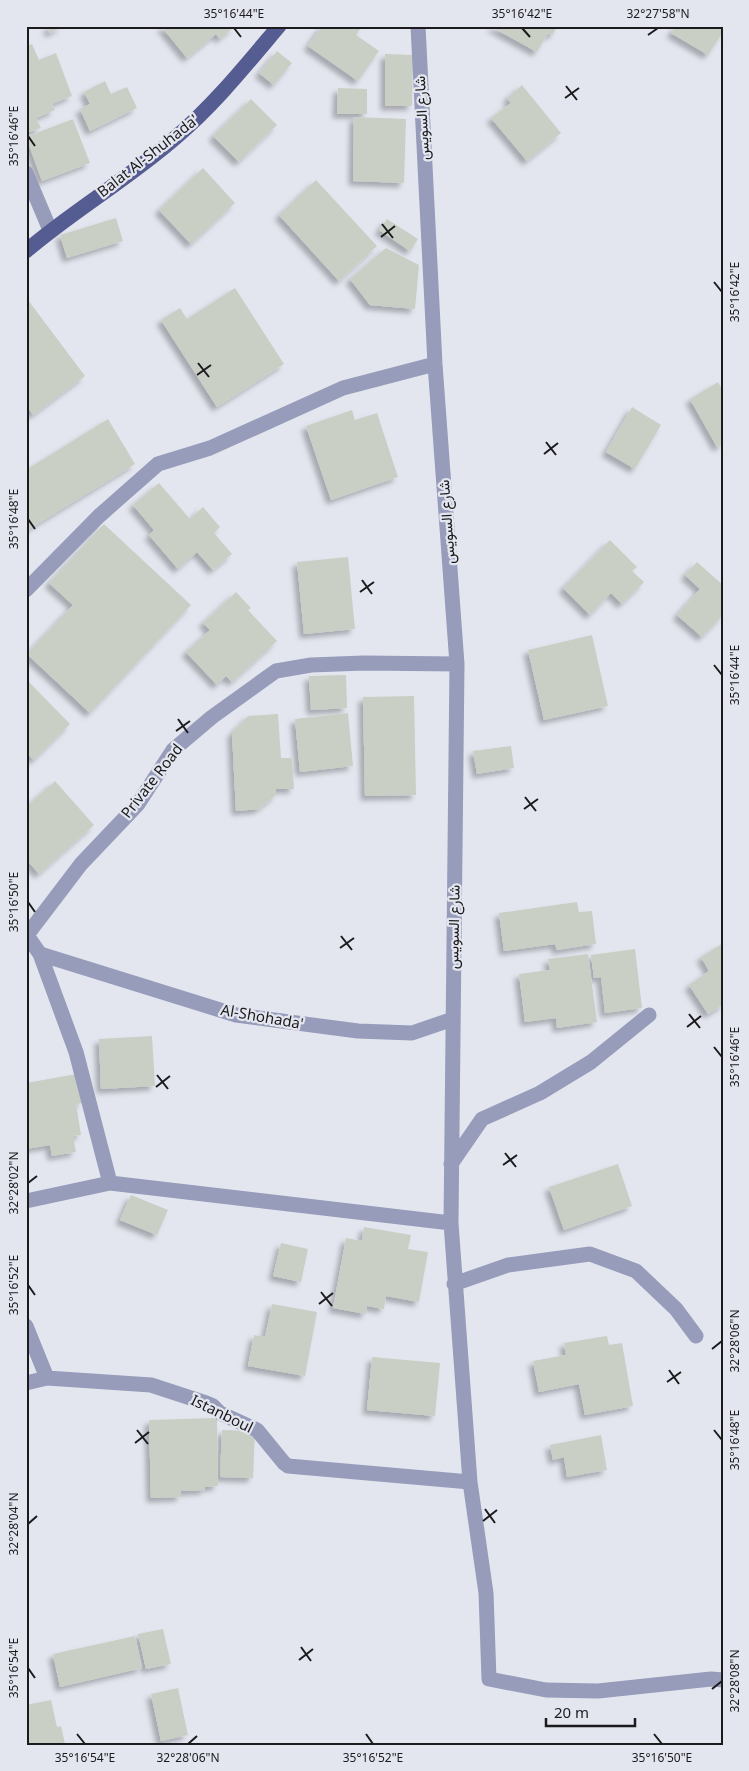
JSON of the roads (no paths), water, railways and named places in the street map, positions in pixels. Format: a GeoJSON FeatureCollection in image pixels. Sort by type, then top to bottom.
{"type":"FeatureCollection","features":[{"type":"Feature","properties":{"kind":"main road","name":"Balat Al-Shuhada'"},"geometry":{"type":"LineString","coordinates":[[26,251],[50,230],[137,169],[176,138],[210,107],[279,26]]}},
{"type":"Feature","properties":{"kind":"street","name":"شارع السويس"},"geometry":{"type":"LineString","coordinates":[[418,26],[435,364],[457,664],[450,1164],[451,1223],[470,1482],[486,1593],[489,1679],[546,1690],[598,1691],[711,1679],[723,1680]]}},
{"type":"Feature","properties":{"kind":"street"},"geometry":{"type":"LineString","coordinates":[[26,173],[50,230]]}},
{"type":"Feature","properties":{"kind":"street"},"geometry":{"type":"LineString","coordinates":[[26,590],[99,516],[158,464],[210,448],[343,388],[435,364]]}},
{"type":"Feature","properties":{"kind":"street","name":"Private Road"},"geometry":{"type":"LineString","coordinates":[[27,935],[81,864],[138,804],[173,750],[212,717],[276,671],[320,664],[457,664]]}},
{"type":"Feature","properties":{"kind":"street"},"geometry":{"type":"LineString","coordinates":[[27,935],[40,954],[76,1052],[110,1183]]}},
{"type":"Feature","properties":{"kind":"street","name":"Al-Shohada'"},"geometry":{"type":"LineString","coordinates":[[40,954],[236,1015],[358,1031],[412,1033],[452,1019]]}},
{"type":"Feature","properties":{"kind":"street"},"geometry":{"type":"LineString","coordinates":[[450,1164],[482,1119],[540,1093],[591,1062],[649,1015]]}},
{"type":"Feature","properties":{"kind":"street"},"geometry":{"type":"LineString","coordinates":[[26,1201],[110,1183],[451,1223]]}},
{"type":"Feature","properties":{"kind":"street"},"geometry":{"type":"LineString","coordinates":[[454,1284],[508,1265],[590,1254],[636,1271],[676,1309],[696,1336]]}},
{"type":"Feature","properties":{"kind":"street"},"geometry":{"type":"LineString","coordinates":[[26,1326],[47,1378]]}},
{"type":"Feature","properties":{"kind":"street","name":"Istanboul"},"geometry":{"type":"LineString","coordinates":[[26,1383],[47,1378],[151,1385],[206,1403],[213,1406],[220,1413],[257,1430],[284,1463],[291,1467],[470,1482]]}}]}
